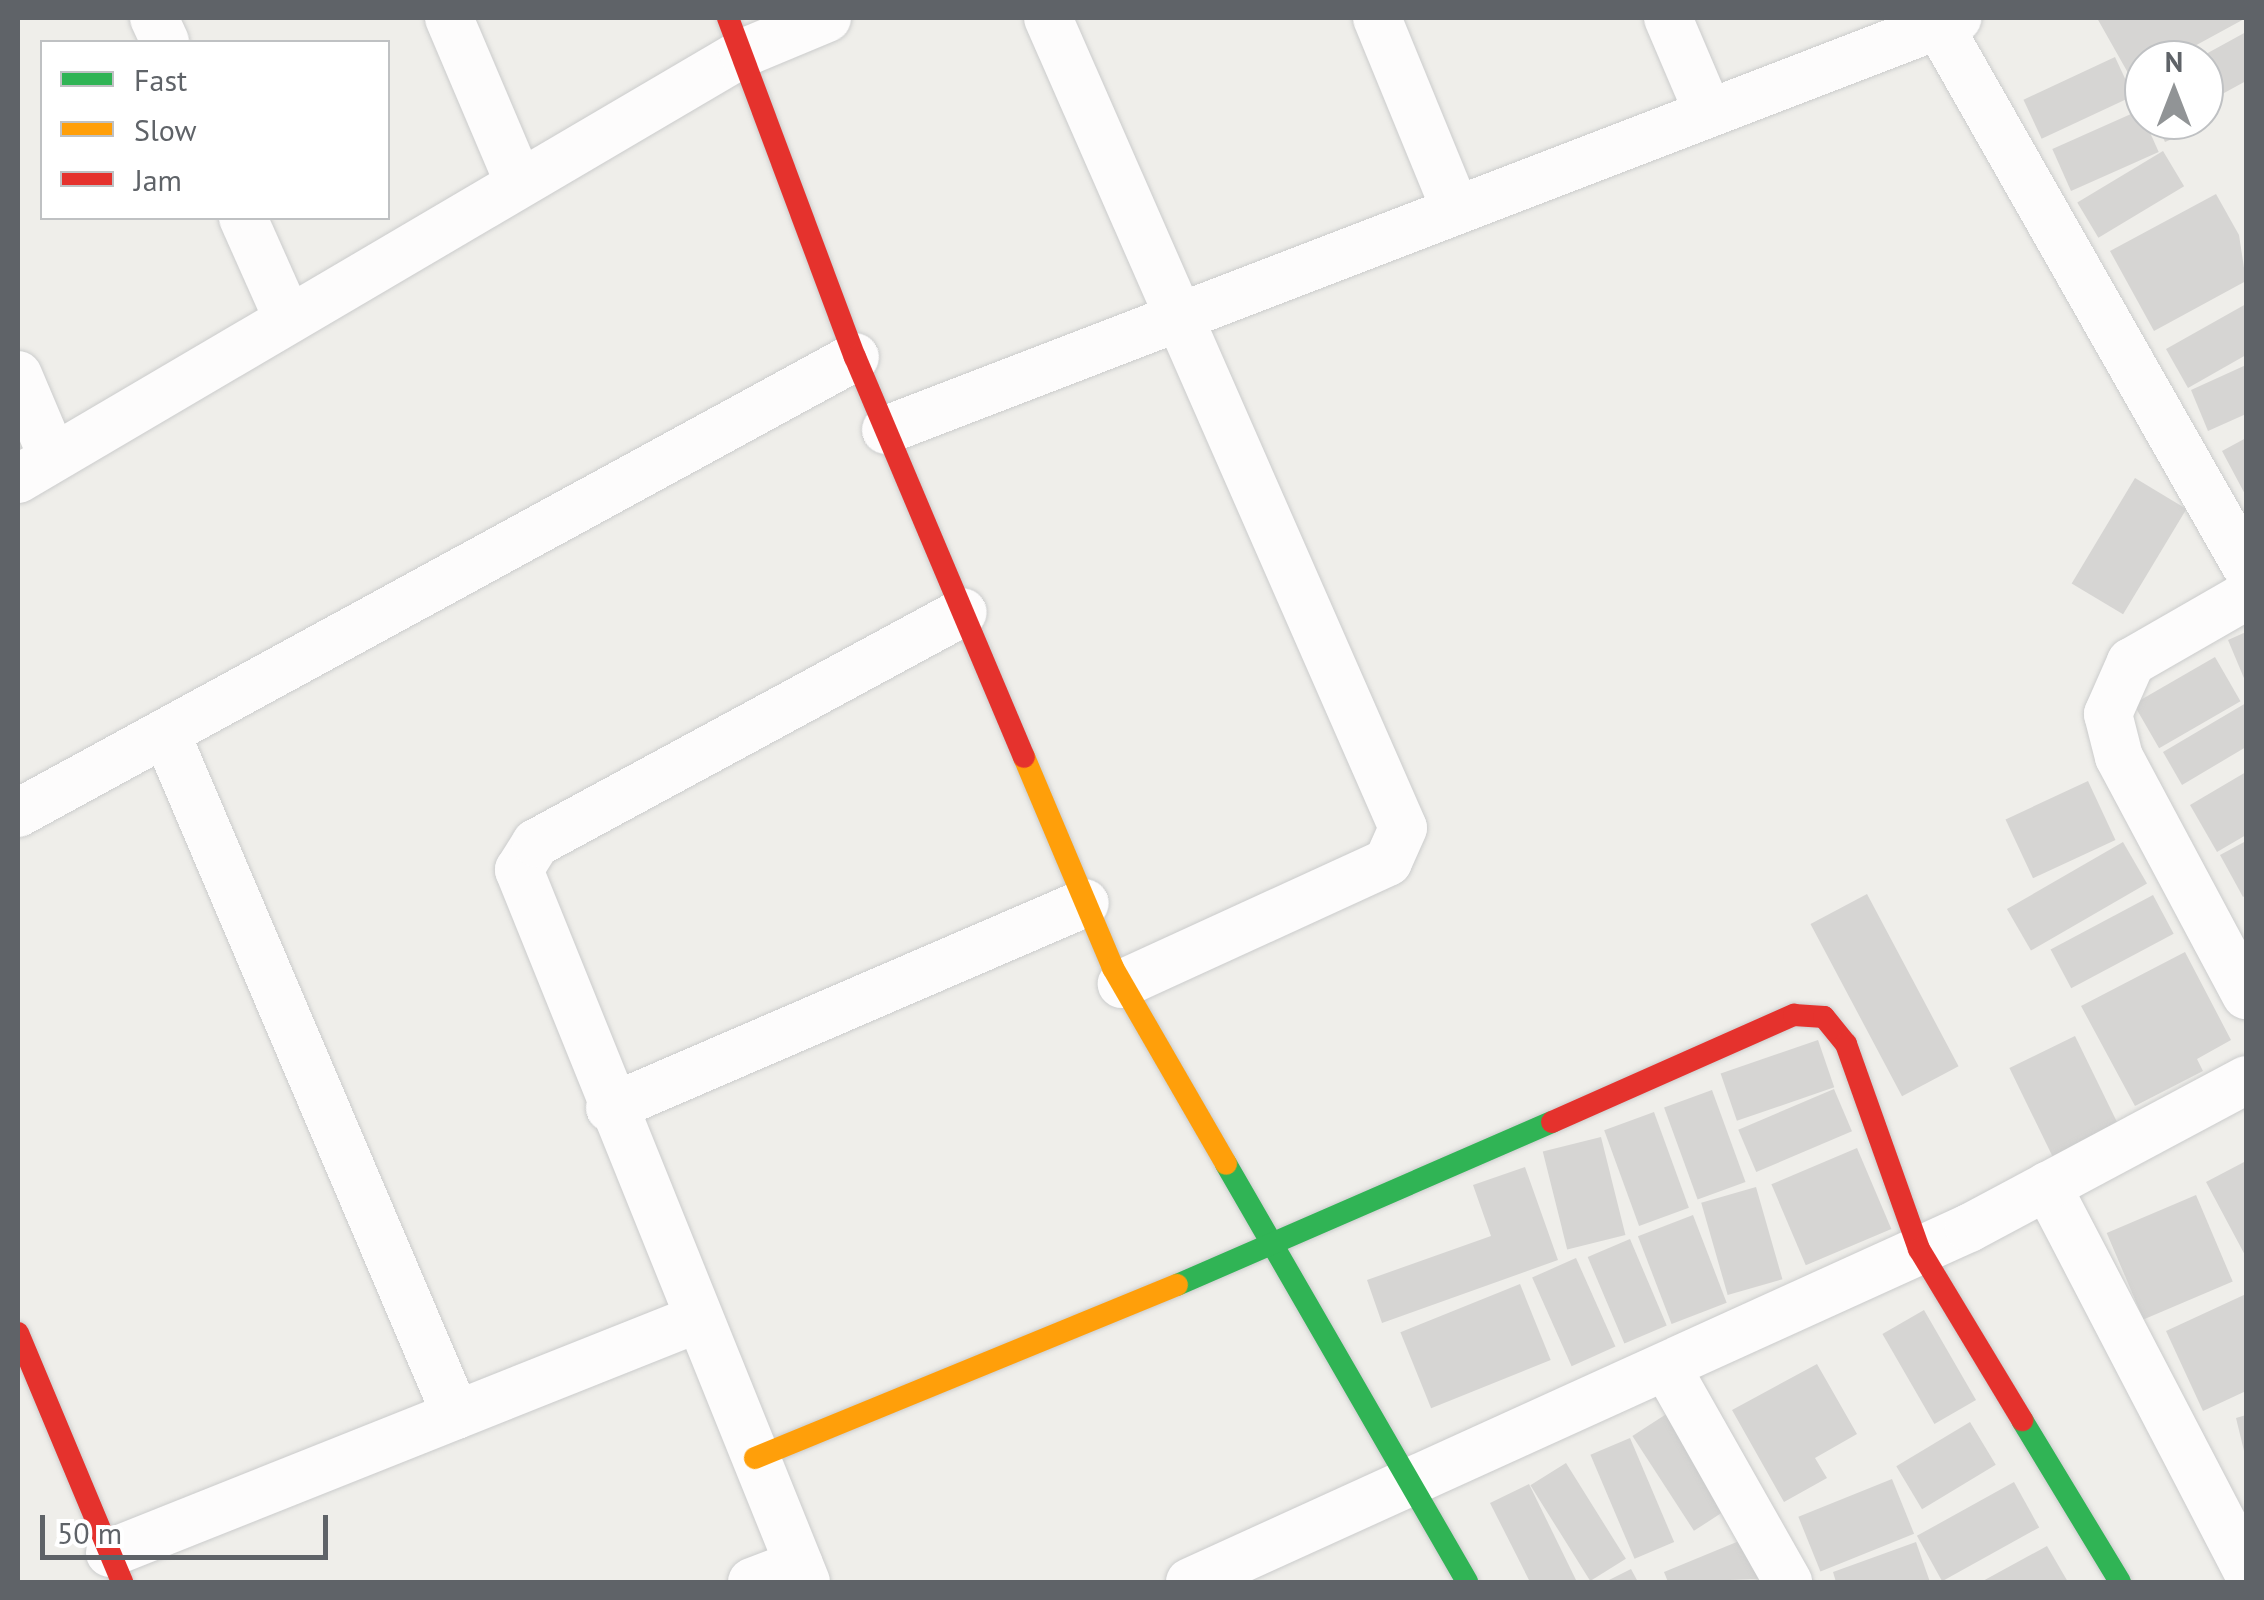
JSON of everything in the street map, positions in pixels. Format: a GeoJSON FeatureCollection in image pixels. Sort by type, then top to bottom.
{"type":"FeatureCollection","features":[{"type":"Feature","properties":{"kind":"street"},"geometry":{"type":"LineString","coordinates":[[449,18],[519,183]]}},
{"type":"Feature","properties":{"kind":"street"},"geometry":{"type":"LineString","coordinates":[[18,375],[35,469],[519,183],[736,35],[828,18]]}},
{"type":"Feature","properties":{"kind":"street"},"geometry":{"type":"LineString","coordinates":[[1048,18],[1175,316],[1403,828],[1388,862],[1122,984]]}},
{"type":"Feature","properties":{"kind":"street"},"geometry":{"type":"LineString","coordinates":[[1377,18],[1454,206]]}},
{"type":"Feature","properties":{"kind":"street"},"geometry":{"type":"LineString","coordinates":[[1668,18],[1706,107]]}},
{"type":"Feature","properties":{"kind":"street"},"geometry":{"type":"LineString","coordinates":[[886,430],[1706,107],[1948,22],[2246,566]]}},
{"type":"Feature","properties":{"kind":"street"},"geometry":{"type":"LineString","coordinates":[[736,35],[855,357],[1122,984],[1467,1582]]}},
{"type":"Feature","properties":{"kind":"street"},"geometry":{"type":"LineString","coordinates":[[244,220],[288,319]]}},
{"type":"Feature","properties":{"kind":"street"},"geometry":{"type":"LineString","coordinates":[[18,813],[167,736],[855,357]]}},
{"type":"Feature","properties":{"kind":"street"},"geometry":{"type":"LineString","coordinates":[[2246,596],[2131,662],[2108,714],[2119,757],[2246,994]]}},
{"type":"Feature","properties":{"kind":"street"},"geometry":{"type":"LineString","coordinates":[[752,1582],[802,1573],[522,896],[519,870],[536,843],[963,612]]}},
{"type":"Feature","properties":{"kind":"street"},"geometry":{"type":"LineString","coordinates":[[167,736],[456,1414]]}},
{"type":"Feature","properties":{"kind":"street"},"geometry":{"type":"LineString","coordinates":[[610,1108],[1085,903]]}},
{"type":"Feature","properties":{"kind":"street"},"geometry":{"type":"LineString","coordinates":[[755,1458],[1274,1245],[1794,1016],[1824,1017],[1846,1044],[1919,1249],[2120,1582]]}},
{"type":"Feature","properties":{"kind":"street"},"geometry":{"type":"LineString","coordinates":[[1190,1582],[1413,1488],[1919,1249],[2048,1186],[2246,1080]]}},
{"type":"Feature","properties":{"kind":"street"},"geometry":{"type":"LineString","coordinates":[[2048,1186],[2246,1570]]}},
{"type":"Feature","properties":{"kind":"street"},"geometry":{"type":"LineString","coordinates":[[18,1333],[116,1568],[456,1414],[697,1319]]}},
{"type":"Feature","properties":{"kind":"street"},"geometry":{"type":"LineString","coordinates":[[1666,1368],[1788,1582]]}},
{"type":"Feature","properties":{"kind":"building"},"geometry":{"type":"Polygon","coordinates":[[[2097,18],[2246,18],[2206,40],[2124,40],[2124,66],[2097,18]]]}},
{"type":"Feature","properties":{"kind":"building"},"geometry":{"type":"Polygon","coordinates":[[[2246,32],[2246,81],[2224,93],[2224,44],[2246,32]]]}},
{"type":"Feature","properties":{"kind":"building"},"geometry":{"type":"Polygon","coordinates":[[[2115,57],[2124,76],[2124,100],[2042,139],[2023,100],[2115,57]]]}},
{"type":"Feature","properties":{"kind":"building"},"geometry":{"type":"Polygon","coordinates":[[[2124,117],[2124,140],[2153,140],[2159,152],[2071,191],[2052,149],[2124,117]]]}},
{"type":"Feature","properties":{"kind":"building"},"geometry":{"type":"Polygon","coordinates":[[[2163,151],[2184,186],[2098,238],[2077,203],[2163,151]]]}},
{"type":"Feature","properties":{"kind":"building"},"geometry":{"type":"Polygon","coordinates":[[[2216,194],[2239,235],[2246,281],[2154,331],[2110,251],[2216,194]]]}},
{"type":"Feature","properties":{"kind":"building"},"geometry":{"type":"Polygon","coordinates":[[[2246,304],[2246,355],[2188,388],[2166,349],[2246,304]]]}},
{"type":"Feature","properties":{"kind":"building"},"geometry":{"type":"Polygon","coordinates":[[[2246,365],[2246,414],[2208,431],[2191,390],[2246,365]]]}},
{"type":"Feature","properties":{"kind":"building"},"geometry":{"type":"Polygon","coordinates":[[[2246,438],[2246,496],[2222,451],[2246,438]]]}},
{"type":"Feature","properties":{"kind":"building"},"geometry":{"type":"Polygon","coordinates":[[[2135,478],[2186,509],[2123,614],[2072,583],[2135,478]]]}},
{"type":"Feature","properties":{"kind":"building"},"geometry":{"type":"Polygon","coordinates":[[[2246,632],[2246,683],[2228,640],[2246,632]]]}},
{"type":"Feature","properties":{"kind":"building"},"geometry":{"type":"Polygon","coordinates":[[[2215,657],[2240,701],[2159,748],[2134,704],[2215,657]]]}},
{"type":"Feature","properties":{"kind":"building"},"geometry":{"type":"Polygon","coordinates":[[[2246,703],[2246,747],[2182,785],[2163,752],[2246,703]]]}},
{"type":"Feature","properties":{"kind":"building"},"geometry":{"type":"Polygon","coordinates":[[[2246,772],[2246,835],[2217,852],[2190,805],[2246,772]]]}},
{"type":"Feature","properties":{"kind":"building"},"geometry":{"type":"Polygon","coordinates":[[[2088,781],[2115,840],[2033,878],[2006,819],[2088,781]]]}},
{"type":"Feature","properties":{"kind":"building"},"geometry":{"type":"Polygon","coordinates":[[[2246,841],[2246,895],[2243,897],[2220,855],[2246,841]]]}},
{"type":"Feature","properties":{"kind":"building"},"geometry":{"type":"Polygon","coordinates":[[[2123,842],[2147,884],[2031,951],[2007,909],[2123,842]]]}},
{"type":"Feature","properties":{"kind":"building"},"geometry":{"type":"Polygon","coordinates":[[[1867,894],[1959,1066],[1902,1096],[1810,924],[1867,894]]]}},
{"type":"Feature","properties":{"kind":"building"},"geometry":{"type":"Polygon","coordinates":[[[2153,895],[2174,934],[2071,988],[2051,949],[2153,895]]]}},
{"type":"Feature","properties":{"kind":"building"},"geometry":{"type":"Polygon","coordinates":[[[2185,952],[2231,1040],[2197,1059],[2203,1071],[2135,1106],[2081,1006],[2185,952]]]}},
{"type":"Feature","properties":{"kind":"building"},"geometry":{"type":"Polygon","coordinates":[[[2075,1036],[2123,1135],[2058,1167],[2009,1068],[2075,1036]]]}},
{"type":"Feature","properties":{"kind":"building"},"geometry":{"type":"Polygon","coordinates":[[[1818,1040],[1834,1087],[1737,1121],[1721,1074],[1818,1040]]]}},
{"type":"Feature","properties":{"kind":"building"},"geometry":{"type":"Polygon","coordinates":[[[1834,1089],[1852,1131],[1756,1172],[1738,1130],[1834,1089]]]}},
{"type":"Feature","properties":{"kind":"building"},"geometry":{"type":"Polygon","coordinates":[[[1712,1090],[1746,1182],[1698,1200],[1664,1107],[1712,1090]]]}},
{"type":"Feature","properties":{"kind":"building"},"geometry":{"type":"Polygon","coordinates":[[[1654,1112],[1689,1208],[1639,1226],[1604,1130],[1654,1112]]]}},
{"type":"Feature","properties":{"kind":"building"},"geometry":{"type":"Polygon","coordinates":[[[1601,1137],[1625,1235],[1567,1250],[1543,1152],[1601,1137]]]}},
{"type":"Feature","properties":{"kind":"building"},"geometry":{"type":"Polygon","coordinates":[[[1857,1148],[1891,1229],[1806,1265],[1771,1184],[1857,1148]]]}},
{"type":"Feature","properties":{"kind":"building"},"geometry":{"type":"Polygon","coordinates":[[[2246,1161],[2246,1257],[2206,1182],[2246,1161]]]}},
{"type":"Feature","properties":{"kind":"building"},"geometry":{"type":"Polygon","coordinates":[[[1525,1167],[1558,1260],[1382,1323],[1367,1280],[1491,1236],[1473,1185],[1525,1167]]]}},
{"type":"Feature","properties":{"kind":"building"},"geometry":{"type":"Polygon","coordinates":[[[1756,1187],[1782,1279],[1728,1295],[1701,1203],[1756,1187]]]}},
{"type":"Feature","properties":{"kind":"building"},"geometry":{"type":"Polygon","coordinates":[[[2196,1195],[2233,1282],[2143,1319],[2107,1233],[2196,1195]]]}},
{"type":"Feature","properties":{"kind":"building"},"geometry":{"type":"Polygon","coordinates":[[[1693,1215],[1727,1303],[1672,1324],[1638,1236],[1693,1215]]]}},
{"type":"Feature","properties":{"kind":"building"},"geometry":{"type":"Polygon","coordinates":[[[1630,1239],[1667,1326],[1624,1344],[1588,1257],[1630,1239]]]}},
{"type":"Feature","properties":{"kind":"building"},"geometry":{"type":"Polygon","coordinates":[[[1576,1258],[1615,1347],[1572,1366],[1532,1278],[1576,1258]]]}},
{"type":"Feature","properties":{"kind":"building"},"geometry":{"type":"Polygon","coordinates":[[[1520,1284],[1551,1360],[1431,1408],[1400,1332],[1520,1284]]]}},
{"type":"Feature","properties":{"kind":"building"},"geometry":{"type":"Polygon","coordinates":[[[2246,1294],[2246,1391],[2203,1411],[2166,1331],[2246,1294]]]}},
{"type":"Feature","properties":{"kind":"building"},"geometry":{"type":"Polygon","coordinates":[[[1924,1310],[1976,1400],[1934,1424],[1882,1334],[1924,1310]]]}},
{"type":"Feature","properties":{"kind":"building"},"geometry":{"type":"Polygon","coordinates":[[[1817,1364],[1857,1434],[1815,1458],[1827,1478],[1784,1502],[1732,1410],[1817,1364]]]}},
{"type":"Feature","properties":{"kind":"building"},"geometry":{"type":"Polygon","coordinates":[[[1671,1411],[1733,1506],[1694,1531],[1632,1436],[1671,1411]]]}},
{"type":"Feature","properties":{"kind":"building"},"geometry":{"type":"Polygon","coordinates":[[[2246,1415],[2246,1454],[2245,1455],[2236,1418],[2246,1415]]]}},
{"type":"Feature","properties":{"kind":"building"},"geometry":{"type":"Polygon","coordinates":[[[1970,1422],[1996,1465],[1922,1509],[1896,1466],[1970,1422]]]}},
{"type":"Feature","properties":{"kind":"building"},"geometry":{"type":"Polygon","coordinates":[[[1630,1438],[1674,1542],[1635,1559],[1590,1455],[1630,1438]]]}},
{"type":"Feature","properties":{"kind":"building"},"geometry":{"type":"Polygon","coordinates":[[[1566,1463],[1626,1559],[1590,1581],[1530,1485],[1566,1463]]]}},
{"type":"Feature","properties":{"kind":"building"},"geometry":{"type":"Polygon","coordinates":[[[1892,1479],[1914,1534],[1820,1572],[1798,1517],[1892,1479]]]}},
{"type":"Feature","properties":{"kind":"building"},"geometry":{"type":"Polygon","coordinates":[[[2014,1482],[2039,1527],[1942,1581],[1917,1536],[2014,1482]]]}},
{"type":"Feature","properties":{"kind":"building"},"geometry":{"type":"Polygon","coordinates":[[[1529,1484],[1577,1582],[1530,1582],[1490,1503],[1529,1484]]]}},
{"type":"Feature","properties":{"kind":"building"},"geometry":{"type":"Polygon","coordinates":[[[1744,1539],[1761,1579],[1668,1582],[1664,1572],[1744,1539]]]}},
{"type":"Feature","properties":{"kind":"building"},"geometry":{"type":"Polygon","coordinates":[[[1916,1542],[1930,1582],[1836,1582],[1833,1572],[1916,1542]]]}},
{"type":"Feature","properties":{"kind":"building"},"geometry":{"type":"Polygon","coordinates":[[[2047,1546],[2068,1582],[1981,1582],[2047,1546]]]}},
{"type":"Feature","properties":{"kind":"building"},"geometry":{"type":"Polygon","coordinates":[[[1631,1569],[1638,1582],[1605,1582],[1631,1569]]]}},
{"type":"Feature","properties":{"kind":"traffic: fast"},"geometry":{"type":"LineString","coordinates":[[1177,1285],[1552,1122]]}},
{"type":"Feature","properties":{"kind":"traffic: fast"},"geometry":{"type":"LineString","coordinates":[[1226,1164],[1467,1582]]}},
{"type":"Feature","properties":{"kind":"traffic: fast"},"geometry":{"type":"LineString","coordinates":[[2022,1420],[2120,1582]]}},
{"type":"Feature","properties":{"kind":"traffic: slow"},"geometry":{"type":"LineString","coordinates":[[1024,757],[1113,968],[1226,1164]]}},
{"type":"Feature","properties":{"kind":"traffic: slow"},"geometry":{"type":"LineString","coordinates":[[755,1458],[1177,1285]]}},
{"type":"Feature","properties":{"kind":"traffic: jam"},"geometry":{"type":"LineString","coordinates":[[728,18],[855,357],[1024,757]]}},
{"type":"Feature","properties":{"kind":"traffic: jam"},"geometry":{"type":"LineString","coordinates":[[1552,1122],[1794,1015],[1824,1017],[1846,1044],[1919,1249],[2022,1420]]}},
{"type":"Feature","properties":{"kind":"traffic: jam"},"geometry":{"type":"LineString","coordinates":[[18,1333],[122,1582]]}}]}
